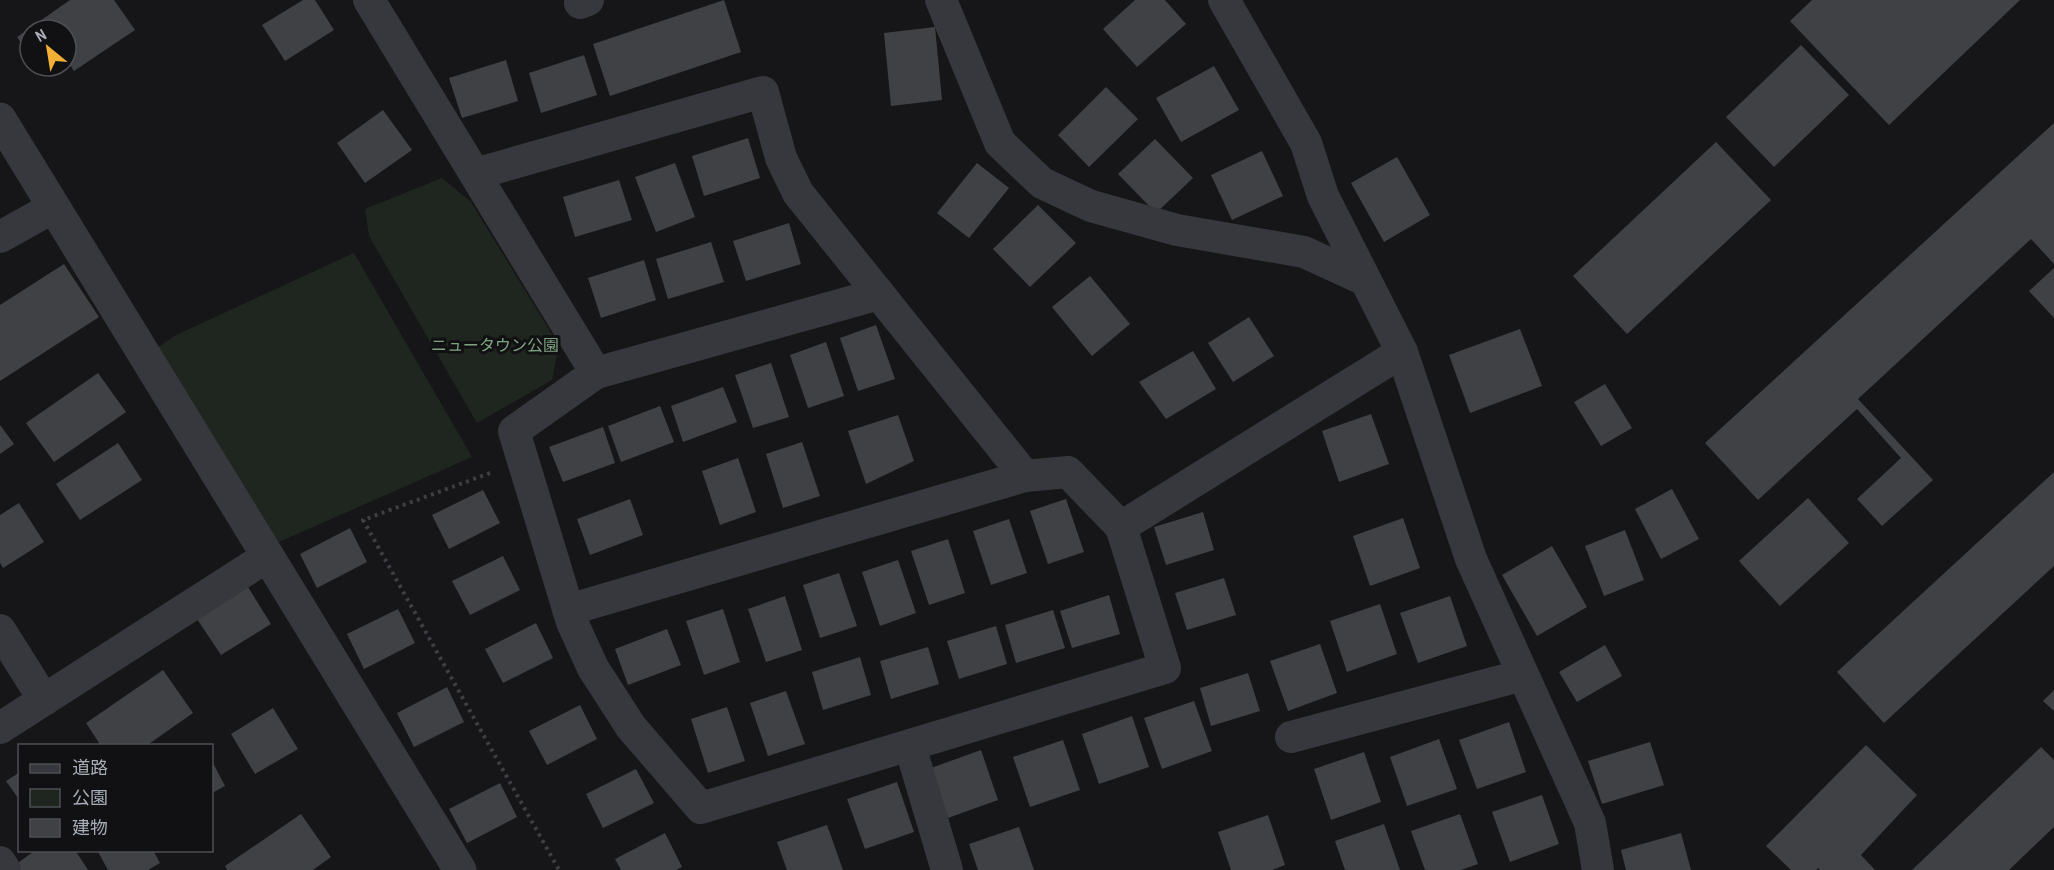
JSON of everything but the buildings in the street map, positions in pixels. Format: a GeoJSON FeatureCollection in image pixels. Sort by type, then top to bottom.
{"type":"FeatureCollection","features":[{"type":"Feature","properties":{"kind":"street"},"geometry":{"type":"LineString","coordinates":[[369,0],[596,373]]}},
{"type":"Feature","properties":{"kind":"street"},"geometry":{"type":"LineString","coordinates":[[941,0],[1000,143],[1042,183],[1091,206],[1177,230],[1304,252],[1365,280]]}},
{"type":"Feature","properties":{"kind":"street"},"geometry":{"type":"LineString","coordinates":[[1224,0],[1306,143],[1323,195],[1402,352],[1471,559],[1590,823],[1598,870]]}},
{"type":"Feature","properties":{"kind":"street"},"geometry":{"type":"LineString","coordinates":[[475,174],[763,92],[781,158],[798,193],[1025,476]]}},
{"type":"Feature","properties":{"kind":"street"},"geometry":{"type":"LineString","coordinates":[[0,119],[460,870]]}},
{"type":"Feature","properties":{"kind":"street"},"geometry":{"type":"LineString","coordinates":[[0,237],[54,207]]}},
{"type":"Feature","properties":{"kind":"street"},"geometry":{"type":"LineString","coordinates":[[568,610],[1025,476],[1068,472],[1121,527],[1165,668],[701,808],[631,727],[593,668],[572,622],[568,610],[514,431],[596,373],[879,294]]}},
{"type":"Feature","properties":{"kind":"street"},"geometry":{"type":"LineString","coordinates":[[1121,527],[1402,352]]}},
{"type":"Feature","properties":{"kind":"street"},"geometry":{"type":"LineString","coordinates":[[0,728],[268,556]]}},
{"type":"Feature","properties":{"kind":"street"},"geometry":{"type":"LineString","coordinates":[[0,630],[44,700]]}},
{"type":"Feature","properties":{"kind":"street"},"geometry":{"type":"LineString","coordinates":[[1292,737],[1523,675]]}},
{"type":"Feature","properties":{"kind":"street"},"geometry":{"type":"LineString","coordinates":[[910,746],[947,870]]}},
{"type":"Feature","properties":{"kind":"street"},"geometry":{"type":"LineString","coordinates":[[0,862],[5,870]]}},
{"type":"Feature","properties":{"kind":"path"},"geometry":{"type":"LineString","coordinates":[[523,461],[363,520],[559,870]]}},
{"type":"Feature","properties":{"kind":"green space","name":"ニュータウン公園"},"geometry":{"type":"Polygon","coordinates":[[[442,178],[471,202],[559,346],[552,380],[477,423],[369,236],[365,209],[442,178]]]}},
{"type":"Feature","properties":{"kind":"green space"},"geometry":{"type":"Polygon","coordinates":[[[354,253],[472,457],[263,549],[145,356],[176,335],[354,253]]]}}]}
